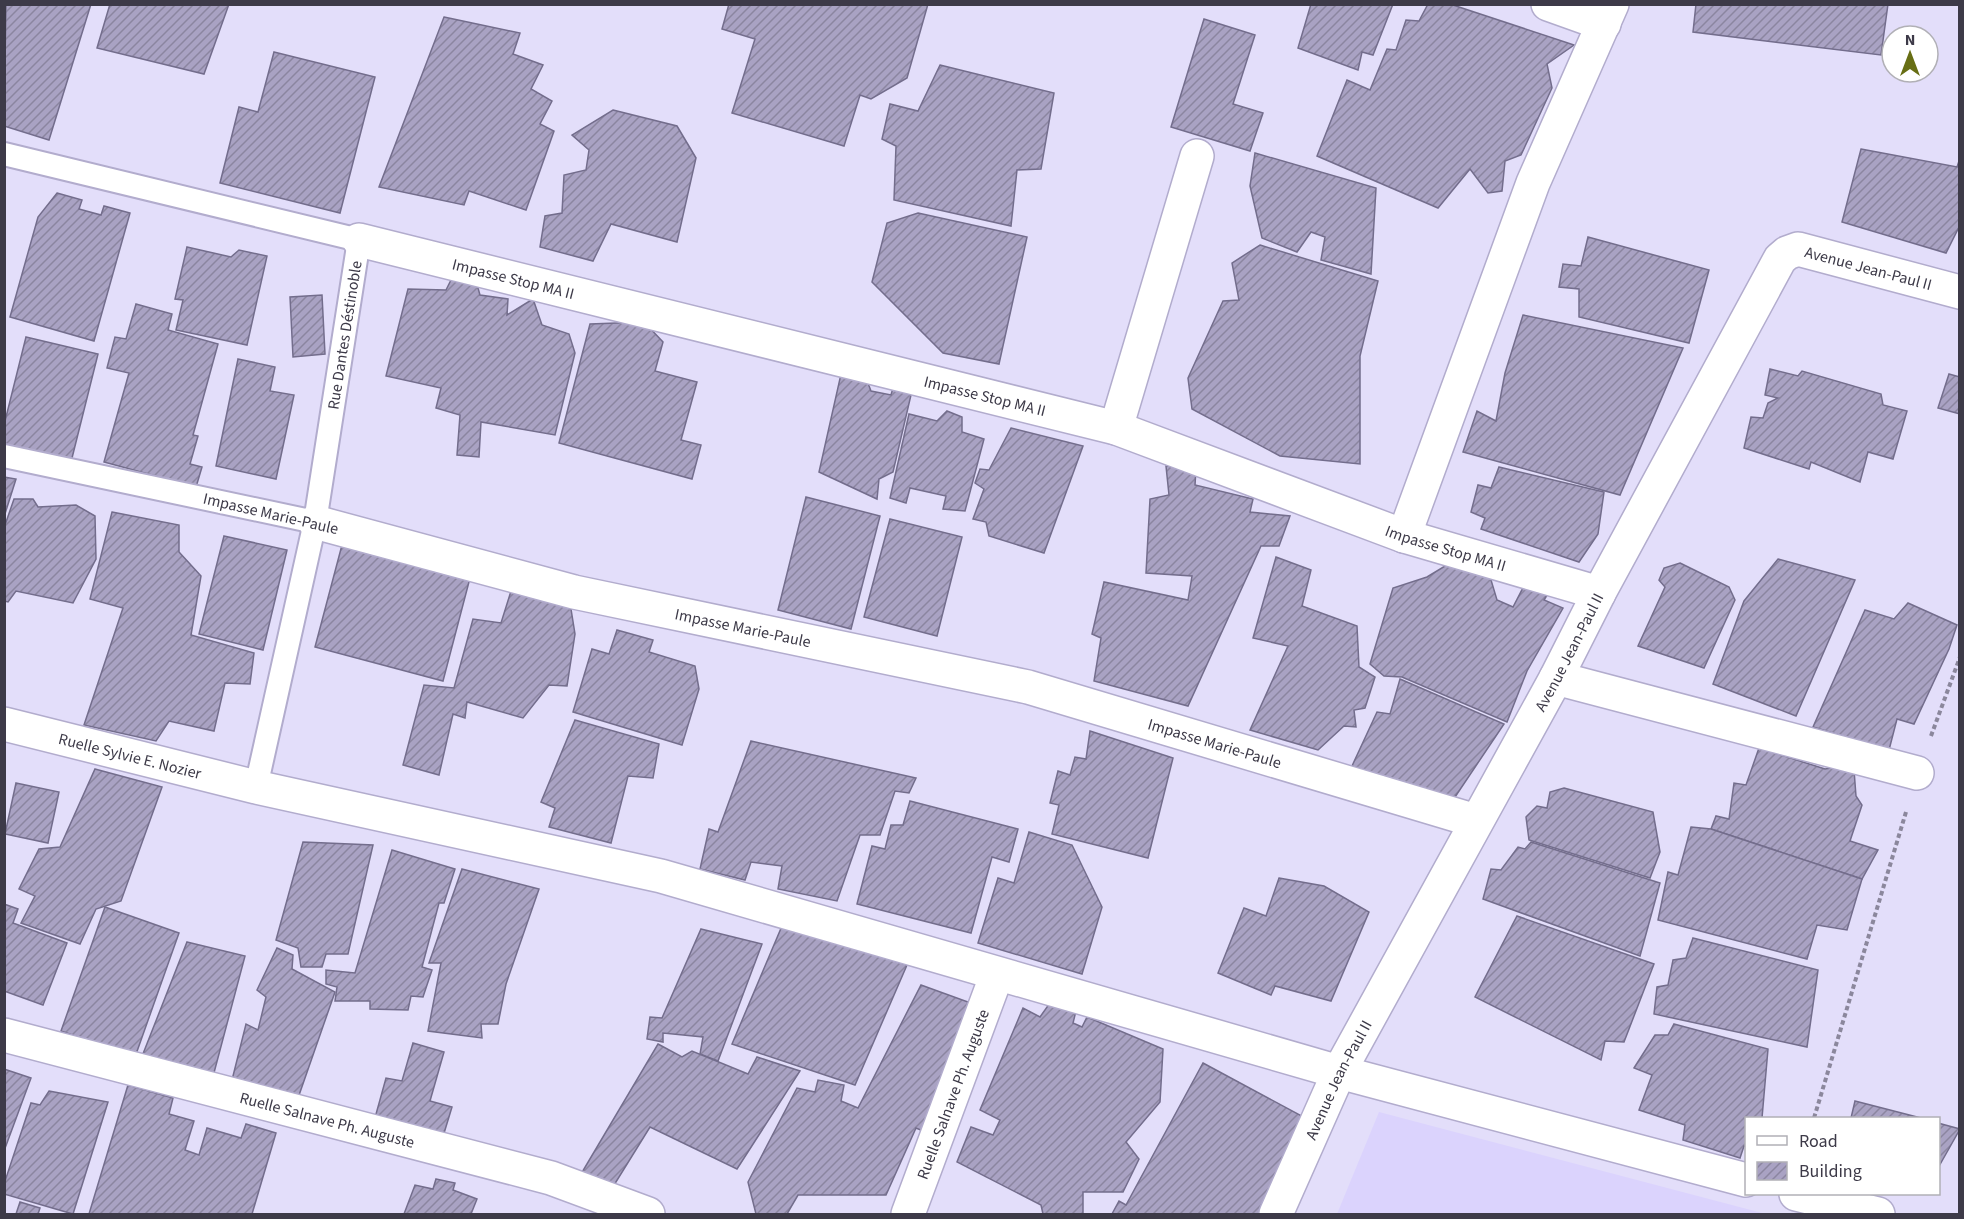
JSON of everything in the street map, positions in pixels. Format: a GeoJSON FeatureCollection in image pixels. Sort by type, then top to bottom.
{"type":"FeatureCollection","features":[{"type":"Feature","properties":{"kind":"street"},"geometry":{"type":"LineString","coordinates":[[1404,536],[1533,183],[1608,14],[1548,4]]}},
{"type":"Feature","properties":{"kind":"street"},"geometry":{"type":"LineString","coordinates":[[1116,428],[1197,156]]}},
{"type":"Feature","properties":{"kind":"street","name":"Impasse Stop MA II"},"geometry":{"type":"LineString","coordinates":[[358,240],[1116,428],[1404,536],[1599,593]]}},
{"type":"Feature","properties":{"kind":"street","name":"Avenue Jean-Paul II"},"geometry":{"type":"LineString","coordinates":[[1276,1215],[1339,1072],[1556,678],[1599,593],[1780,259],[1798,249],[1959,292]]}},
{"type":"Feature","properties":{"kind":"street","name":"Impasse Marie-Paule"},"geometry":{"type":"LineString","coordinates":[[315,522],[574,592],[1028,687],[1476,821]]}},
{"type":"Feature","properties":{"kind":"street"},"geometry":{"type":"LineString","coordinates":[[1556,678],[1917,773]]}},
{"type":"Feature","properties":{"kind":"street","name":"Ruelle Sylvie E. Nozier"},"geometry":{"type":"LineString","coordinates":[[4,724],[256,787],[661,876],[1339,1072],[1745,1180]]}},
{"type":"Feature","properties":{"kind":"street","name":"Ruelle Salnave Ph. Auguste"},"geometry":{"type":"LineString","coordinates":[[908,1215],[997,974]]}},
{"type":"Feature","properties":{"kind":"street","name":"Ruelle Salnave Ph. Auguste"},"geometry":{"type":"LineString","coordinates":[[4,1035],[550,1179],[648,1215]]}},
{"type":"Feature","properties":{"kind":"street"},"geometry":{"type":"LineString","coordinates":[[1800,1195],[1878,1215]]}},
{"type":"Feature","properties":{"kind":"lane","name":"Rue Dantes Déstinoble"},"geometry":{"type":"LineString","coordinates":[[4,154],[358,240],[315,522],[256,787]]}},
{"type":"Feature","properties":{"kind":"lane","name":"Impasse Marie-Paule"},"geometry":{"type":"LineString","coordinates":[[4,456],[315,522]]}},
{"type":"Feature","properties":{"kind":"path"},"geometry":{"type":"LineString","coordinates":[[1815,1117],[1917,773],[1959,657]]}},
{"type":"Feature","properties":{"kind":"shaded area"},"geometry":{"type":"Polygon","coordinates":[[[1379,1112],[1766,1214],[1337,1214],[1379,1112]]]}},
{"type":"Feature","properties":{"kind":"building"},"geometry":{"type":"Polygon","coordinates":[[[6,4],[91,4],[49,140],[4,126],[6,4]]]}},
{"type":"Feature","properties":{"kind":"building"},"geometry":{"type":"Polygon","coordinates":[[[110,4],[229,4],[204,74],[97,48],[110,4]]]}},
{"type":"Feature","properties":{"kind":"building"},"geometry":{"type":"Polygon","coordinates":[[[729,4],[928,4],[907,78],[871,99],[860,95],[844,146],[732,113],[755,39],[722,29],[729,4]]]}},
{"type":"Feature","properties":{"kind":"building"},"geometry":{"type":"Polygon","coordinates":[[[1311,4],[1393,4],[1373,55],[1362,52],[1358,70],[1298,48],[1311,4]]]}},
{"type":"Feature","properties":{"kind":"building"},"geometry":{"type":"Polygon","coordinates":[[[1428,4],[1450,4],[1574,45],[1547,64],[1552,88],[1521,155],[1505,161],[1502,191],[1488,193],[1470,169],[1438,208],[1317,156],[1347,80],[1370,90],[1387,49],[1396,50],[1406,20],[1419,21],[1428,4]]]}},
{"type":"Feature","properties":{"kind":"building"},"geometry":{"type":"Polygon","coordinates":[[[1696,4],[1888,4],[1885,24],[1880,24],[1880,55],[1693,32],[1696,4]]]}},
{"type":"Feature","properties":{"kind":"building"},"geometry":{"type":"Polygon","coordinates":[[[444,17],[520,33],[513,54],[543,65],[531,89],[552,101],[540,124],[554,131],[526,210],[469,191],[464,205],[379,187],[444,17]]]}},
{"type":"Feature","properties":{"kind":"building"},"geometry":{"type":"Polygon","coordinates":[[[1204,19],[1255,35],[1233,104],[1263,113],[1250,151],[1171,127],[1204,19]]]}},
{"type":"Feature","properties":{"kind":"building"},"geometry":{"type":"Polygon","coordinates":[[[274,52],[375,77],[340,213],[220,183],[239,107],[258,112],[274,52]]]}},
{"type":"Feature","properties":{"kind":"building"},"geometry":{"type":"Polygon","coordinates":[[[940,65],[1054,93],[1041,169],[1017,170],[1011,226],[894,200],[896,146],[882,139],[890,104],[918,111],[940,65]]]}},
{"type":"Feature","properties":{"kind":"building"},"geometry":{"type":"Polygon","coordinates":[[[613,110],[677,126],[696,158],[677,242],[611,224],[593,261],[540,247],[545,216],[562,213],[564,175],[586,170],[589,150],[572,135],[613,110]]]}},
{"type":"Feature","properties":{"kind":"building"},"geometry":{"type":"Polygon","coordinates":[[[1861,149],[1957,167],[1960,158],[1960,225],[1946,253],[1842,222],[1861,149]]]}},
{"type":"Feature","properties":{"kind":"building"},"geometry":{"type":"Polygon","coordinates":[[[1255,153],[1376,188],[1371,274],[1321,260],[1325,237],[1311,232],[1297,252],[1262,238],[1250,186],[1255,153]]]}},
{"type":"Feature","properties":{"kind":"building"},"geometry":{"type":"Polygon","coordinates":[[[57,193],[82,200],[79,209],[101,215],[104,206],[130,213],[94,341],[10,317],[38,217],[57,193]]]}},
{"type":"Feature","properties":{"kind":"building"},"geometry":{"type":"Polygon","coordinates":[[[918,213],[1027,237],[999,364],[943,353],[872,282],[887,223],[918,213]]]}},
{"type":"Feature","properties":{"kind":"building"},"geometry":{"type":"Polygon","coordinates":[[[1588,237],[1709,270],[1689,343],[1579,317],[1579,289],[1559,287],[1563,264],[1581,266],[1588,237]]]}},
{"type":"Feature","properties":{"kind":"building"},"geometry":{"type":"Polygon","coordinates":[[[1260,245],[1378,281],[1360,356],[1360,464],[1280,456],[1192,409],[1188,378],[1223,301],[1239,300],[1232,263],[1260,245]]]}},
{"type":"Feature","properties":{"kind":"building"},"geometry":{"type":"Polygon","coordinates":[[[187,247],[231,257],[239,250],[267,256],[247,345],[176,330],[183,300],[175,299],[187,247]]]}},
{"type":"Feature","properties":{"kind":"building"},"geometry":{"type":"Polygon","coordinates":[[[451,280],[476,281],[480,295],[508,299],[507,315],[533,299],[542,325],[569,334],[575,353],[555,435],[481,422],[479,457],[457,455],[460,415],[436,408],[441,388],[386,376],[408,289],[446,290],[451,280]]]}},
{"type":"Feature","properties":{"kind":"building"},"geometry":{"type":"Polygon","coordinates":[[[322,295],[325,354],[293,357],[290,297],[322,295]]]}},
{"type":"Feature","properties":{"kind":"building"},"geometry":{"type":"Polygon","coordinates":[[[136,304],[172,314],[168,330],[218,344],[193,435],[198,436],[190,464],[202,467],[196,487],[104,462],[129,373],[107,368],[115,337],[126,339],[136,304]]]}},
{"type":"Feature","properties":{"kind":"building"},"geometry":{"type":"Polygon","coordinates":[[[1523,315],[1683,348],[1620,495],[1463,452],[1477,411],[1496,421],[1505,373],[1523,315]]]}},
{"type":"Feature","properties":{"kind":"building"},"geometry":{"type":"Polygon","coordinates":[[[644,322],[663,342],[655,371],[697,382],[681,440],[701,445],[692,479],[559,443],[590,324],[644,322]]]}},
{"type":"Feature","properties":{"kind":"building"},"geometry":{"type":"Polygon","coordinates":[[[26,337],[98,354],[70,466],[4,451],[4,425],[26,337]]]}},
{"type":"Feature","properties":{"kind":"building"},"geometry":{"type":"Polygon","coordinates":[[[238,359],[275,367],[270,391],[294,395],[276,479],[216,466],[238,359]]]}},
{"type":"Feature","properties":{"kind":"building"},"geometry":{"type":"Polygon","coordinates":[[[1770,369],[1798,376],[1802,371],[1881,394],[1883,405],[1907,411],[1893,459],[1868,452],[1860,482],[1811,462],[1809,469],[1744,448],[1751,417],[1763,418],[1768,403],[1778,398],[1765,395],[1770,369]]]}},
{"type":"Feature","properties":{"kind":"building"},"geometry":{"type":"Polygon","coordinates":[[[841,374],[866,378],[871,391],[891,395],[893,388],[911,395],[893,472],[879,479],[877,499],[819,472],[841,374]]]}},
{"type":"Feature","properties":{"kind":"building"},"geometry":{"type":"Polygon","coordinates":[[[1949,374],[1960,377],[1960,414],[1938,408],[1949,374]]]}},
{"type":"Feature","properties":{"kind":"building"},"geometry":{"type":"Polygon","coordinates":[[[947,411],[962,417],[962,432],[984,439],[965,511],[943,509],[946,496],[910,488],[906,503],[890,498],[909,414],[937,421],[947,411]]]}},
{"type":"Feature","properties":{"kind":"building"},"geometry":{"type":"Polygon","coordinates":[[[1011,428],[1083,446],[1044,553],[989,536],[986,522],[973,519],[984,489],[975,483],[980,469],[989,470],[1011,428]]]}},
{"type":"Feature","properties":{"kind":"building"},"geometry":{"type":"Polygon","coordinates":[[[1166,466],[1196,469],[1195,485],[1253,499],[1250,512],[1290,516],[1279,546],[1261,546],[1188,706],[1094,681],[1101,638],[1092,634],[1104,582],[1188,600],[1192,576],[1146,573],[1150,499],[1169,495],[1166,466]]]}},
{"type":"Feature","properties":{"kind":"building"},"geometry":{"type":"Polygon","coordinates":[[[1499,467],[1604,492],[1598,534],[1579,562],[1481,529],[1485,518],[1471,512],[1478,485],[1491,488],[1499,467]]]}},
{"type":"Feature","properties":{"kind":"building"},"geometry":{"type":"Polygon","coordinates":[[[4,477],[16,479],[4,517],[4,477]]]}},
{"type":"Feature","properties":{"kind":"building"},"geometry":{"type":"Polygon","coordinates":[[[806,497],[880,516],[851,629],[778,610],[806,497]]]}},
{"type":"Feature","properties":{"kind":"building"},"geometry":{"type":"Polygon","coordinates":[[[14,499],[33,499],[38,507],[76,505],[95,516],[96,559],[73,603],[16,591],[8,602],[4,601],[4,528],[14,499]]]}},
{"type":"Feature","properties":{"kind":"building"},"geometry":{"type":"Polygon","coordinates":[[[112,512],[179,525],[179,552],[201,576],[191,635],[254,653],[250,684],[225,683],[214,731],[169,721],[156,741],[84,725],[123,608],[90,599],[112,512]]]}},
{"type":"Feature","properties":{"kind":"building"},"geometry":{"type":"Polygon","coordinates":[[[890,519],[962,537],[937,636],[864,617],[890,519]]]}},
{"type":"Feature","properties":{"kind":"building"},"geometry":{"type":"Polygon","coordinates":[[[224,536],[287,550],[263,650],[199,634],[224,536]]]}},
{"type":"Feature","properties":{"kind":"building"},"geometry":{"type":"Polygon","coordinates":[[[342,545],[470,578],[443,681],[315,647],[342,545]]]}},
{"type":"Feature","properties":{"kind":"building"},"geometry":{"type":"Polygon","coordinates":[[[1276,557],[1311,570],[1302,606],[1357,626],[1359,667],[1375,677],[1365,708],[1354,710],[1356,727],[1344,726],[1318,750],[1250,730],[1288,646],[1253,638],[1276,557]]]}},
{"type":"Feature","properties":{"kind":"building"},"geometry":{"type":"Polygon","coordinates":[[[1778,559],[1855,580],[1796,716],[1713,684],[1744,601],[1778,559]]]}},
{"type":"Feature","properties":{"kind":"building"},"geometry":{"type":"Polygon","coordinates":[[[1680,563],[1729,587],[1735,600],[1704,668],[1638,646],[1665,587],[1659,580],[1664,568],[1680,563]]]}},
{"type":"Feature","properties":{"kind":"building"},"geometry":{"type":"Polygon","coordinates":[[[1445,566],[1488,570],[1497,600],[1513,607],[1526,582],[1551,589],[1544,600],[1563,608],[1527,671],[1507,722],[1402,677],[1384,676],[1370,664],[1393,588],[1427,577],[1445,566]]]}},
{"type":"Feature","properties":{"kind":"building"},"geometry":{"type":"Polygon","coordinates":[[[511,591],[570,603],[575,634],[567,686],[549,685],[523,718],[467,702],[465,718],[453,714],[439,775],[403,765],[424,685],[454,688],[473,619],[501,623],[511,591]]]}},
{"type":"Feature","properties":{"kind":"building"},"geometry":{"type":"Polygon","coordinates":[[[1908,603],[1957,625],[1949,649],[1914,724],[1897,719],[1889,750],[1813,727],[1865,610],[1894,619],[1908,603]]]}},
{"type":"Feature","properties":{"kind":"building"},"geometry":{"type":"Polygon","coordinates":[[[617,630],[653,640],[649,652],[695,666],[699,689],[682,745],[573,712],[592,649],[609,654],[617,630]]]}},
{"type":"Feature","properties":{"kind":"building"},"geometry":{"type":"Polygon","coordinates":[[[1400,679],[1504,724],[1453,800],[1352,766],[1377,712],[1390,714],[1400,679]]]}},
{"type":"Feature","properties":{"kind":"building"},"geometry":{"type":"Polygon","coordinates":[[[575,720],[659,744],[653,778],[628,776],[611,843],[549,827],[555,808],[541,802],[575,720]]]}},
{"type":"Feature","properties":{"kind":"building"},"geometry":{"type":"Polygon","coordinates":[[[1090,731],[1173,758],[1148,858],[1052,834],[1059,805],[1050,803],[1058,771],[1070,775],[1075,757],[1086,759],[1090,731]]]}},
{"type":"Feature","properties":{"kind":"building"},"geometry":{"type":"Polygon","coordinates":[[[751,741],[916,778],[909,793],[895,791],[880,835],[860,835],[837,901],[778,889],[782,866],[751,862],[745,880],[700,869],[709,829],[718,832],[751,741]]]}},
{"type":"Feature","properties":{"kind":"building"},"geometry":{"type":"Polygon","coordinates":[[[1759,748],[1825,769],[1837,767],[1854,770],[1856,796],[1862,805],[1850,841],[1878,850],[1862,879],[1711,829],[1716,816],[1729,819],[1734,783],[1746,785],[1759,748]]]}},
{"type":"Feature","properties":{"kind":"building"},"geometry":{"type":"Polygon","coordinates":[[[95,769],[162,787],[121,901],[96,909],[80,944],[21,923],[35,896],[19,889],[39,849],[60,847],[95,769]]]}},
{"type":"Feature","properties":{"kind":"building"},"geometry":{"type":"Polygon","coordinates":[[[16,783],[59,792],[48,843],[5,834],[16,783]]]}},
{"type":"Feature","properties":{"kind":"building"},"geometry":{"type":"Polygon","coordinates":[[[1564,788],[1653,812],[1660,852],[1650,878],[1529,840],[1526,817],[1537,806],[1547,808],[1550,792],[1564,788]]]}},
{"type":"Feature","properties":{"kind":"building"},"geometry":{"type":"Polygon","coordinates":[[[910,801],[1018,829],[1009,862],[992,857],[971,933],[857,904],[872,846],[885,849],[891,825],[903,825],[910,801]]]}},
{"type":"Feature","properties":{"kind":"building"},"geometry":{"type":"Polygon","coordinates":[[[1691,827],[1711,829],[1862,879],[1847,930],[1817,925],[1807,959],[1658,920],[1668,872],[1678,875],[1691,827]]]}},
{"type":"Feature","properties":{"kind":"building"},"geometry":{"type":"Polygon","coordinates":[[[1029,832],[1072,845],[1102,907],[1082,974],[978,943],[998,878],[1014,883],[1029,832]]]}},
{"type":"Feature","properties":{"kind":"building"},"geometry":{"type":"Polygon","coordinates":[[[303,842],[373,845],[348,954],[326,954],[322,967],[301,967],[298,948],[276,940],[303,842]]]}},
{"type":"Feature","properties":{"kind":"building"},"geometry":{"type":"Polygon","coordinates":[[[1531,842],[1660,883],[1640,956],[1483,899],[1491,869],[1501,870],[1518,847],[1525,849],[1531,842]]]}},
{"type":"Feature","properties":{"kind":"building"},"geometry":{"type":"Polygon","coordinates":[[[392,850],[455,869],[444,903],[439,903],[422,967],[432,970],[423,997],[411,996],[408,1010],[370,1009],[370,1001],[335,1001],[337,987],[326,984],[326,970],[355,973],[392,850]]]}},
{"type":"Feature","properties":{"kind":"building"},"geometry":{"type":"Polygon","coordinates":[[[462,869],[539,889],[506,984],[498,1024],[481,1024],[482,1038],[428,1031],[441,963],[429,963],[462,869]]]}},
{"type":"Feature","properties":{"kind":"building"},"geometry":{"type":"Polygon","coordinates":[[[1279,878],[1324,886],[1369,912],[1331,1001],[1275,986],[1271,995],[1218,973],[1244,908],[1266,916],[1279,878]]]}},
{"type":"Feature","properties":{"kind":"building"},"geometry":{"type":"Polygon","coordinates":[[[4,904],[18,909],[13,923],[67,943],[43,1005],[4,991],[4,904]]]}},
{"type":"Feature","properties":{"kind":"building"},"geometry":{"type":"Polygon","coordinates":[[[105,907],[179,933],[135,1057],[61,1031],[105,907]]]}},
{"type":"Feature","properties":{"kind":"building"},"geometry":{"type":"Polygon","coordinates":[[[1517,916],[1654,964],[1624,1042],[1605,1041],[1601,1060],[1475,997],[1517,916]]]}},
{"type":"Feature","properties":{"kind":"building"},"geometry":{"type":"Polygon","coordinates":[[[782,926],[907,965],[855,1085],[732,1044],[782,926]]]}},
{"type":"Feature","properties":{"kind":"building"},"geometry":{"type":"Polygon","coordinates":[[[701,929],[762,944],[718,1061],[700,1054],[703,1037],[663,1033],[663,1042],[647,1039],[650,1017],[662,1018],[701,929]]]}},
{"type":"Feature","properties":{"kind":"building"},"geometry":{"type":"Polygon","coordinates":[[[1693,938],[1818,970],[1807,1047],[1654,1014],[1657,987],[1668,985],[1673,960],[1686,958],[1693,938]]]}},
{"type":"Feature","properties":{"kind":"building"},"geometry":{"type":"Polygon","coordinates":[[[187,942],[245,956],[211,1084],[139,1064],[187,942]]]}},
{"type":"Feature","properties":{"kind":"building"},"geometry":{"type":"Polygon","coordinates":[[[277,948],[293,955],[292,969],[335,992],[298,1098],[232,1080],[246,1024],[258,1030],[266,997],[257,990],[277,948]]]}},
{"type":"Feature","properties":{"kind":"building"},"geometry":{"type":"Polygon","coordinates":[[[921,985],[968,1002],[967,1034],[923,1131],[916,1128],[886,1195],[798,1195],[787,1214],[756,1214],[748,1182],[797,1088],[815,1092],[818,1080],[844,1085],[841,1101],[858,1108],[921,985]]]}},
{"type":"Feature","properties":{"kind":"building"},"geometry":{"type":"Polygon","coordinates":[[[1052,1000],[1077,1007],[1073,1023],[1082,1027],[1087,1017],[1163,1049],[1160,1102],[1126,1142],[1139,1159],[1123,1192],[1083,1192],[1083,1214],[1043,1214],[1041,1205],[957,1162],[971,1127],[993,1135],[1000,1120],[980,1110],[1023,1008],[1040,1017],[1052,1000]]]}},
{"type":"Feature","properties":{"kind":"building"},"geometry":{"type":"Polygon","coordinates":[[[1674,1024],[1768,1049],[1762,1117],[1745,1117],[1745,1146],[1740,1158],[1683,1140],[1685,1125],[1639,1110],[1652,1075],[1634,1068],[1655,1035],[1668,1035],[1674,1024]]]}},
{"type":"Feature","properties":{"kind":"building"},"geometry":{"type":"Polygon","coordinates":[[[413,1043],[444,1052],[430,1101],[452,1107],[441,1143],[373,1125],[386,1078],[402,1081],[413,1043]]]}},
{"type":"Feature","properties":{"kind":"building"},"geometry":{"type":"Polygon","coordinates":[[[658,1044],[682,1057],[692,1051],[748,1074],[757,1057],[800,1071],[737,1169],[650,1127],[611,1190],[581,1174],[658,1044]]]}},
{"type":"Feature","properties":{"kind":"building"},"geometry":{"type":"Polygon","coordinates":[[[1203,1063],[1311,1121],[1261,1214],[1112,1214],[1119,1201],[1126,1205],[1203,1063]]]}},
{"type":"Feature","properties":{"kind":"building"},"geometry":{"type":"Polygon","coordinates":[[[4,1069],[31,1078],[4,1151],[4,1069]]]}},
{"type":"Feature","properties":{"kind":"building"},"geometry":{"type":"Polygon","coordinates":[[[128,1085],[173,1098],[169,1114],[194,1121],[185,1150],[199,1155],[207,1128],[241,1138],[246,1124],[276,1133],[252,1214],[89,1214],[128,1085]]]}},
{"type":"Feature","properties":{"kind":"building"},"geometry":{"type":"Polygon","coordinates":[[[49,1091],[108,1102],[73,1214],[4,1194],[4,1184],[31,1103],[40,1105],[49,1091]]]}},
{"type":"Feature","properties":{"kind":"building"},"geometry":{"type":"Polygon","coordinates":[[[1855,1101],[1917,1117],[1851,1117],[1855,1101]]]}},
{"type":"Feature","properties":{"kind":"building"},"geometry":{"type":"Polygon","coordinates":[[[1940,1124],[1960,1129],[1940,1164],[1940,1124]]]}},
{"type":"Feature","properties":{"kind":"building"},"geometry":{"type":"Polygon","coordinates":[[[436,1179],[455,1183],[453,1190],[477,1199],[471,1214],[404,1214],[415,1185],[433,1189],[436,1179]]]}},
{"type":"Feature","properties":{"kind":"building"},"geometry":{"type":"Polygon","coordinates":[[[20,1202],[40,1208],[38,1214],[16,1214],[20,1202]]]}}]}
